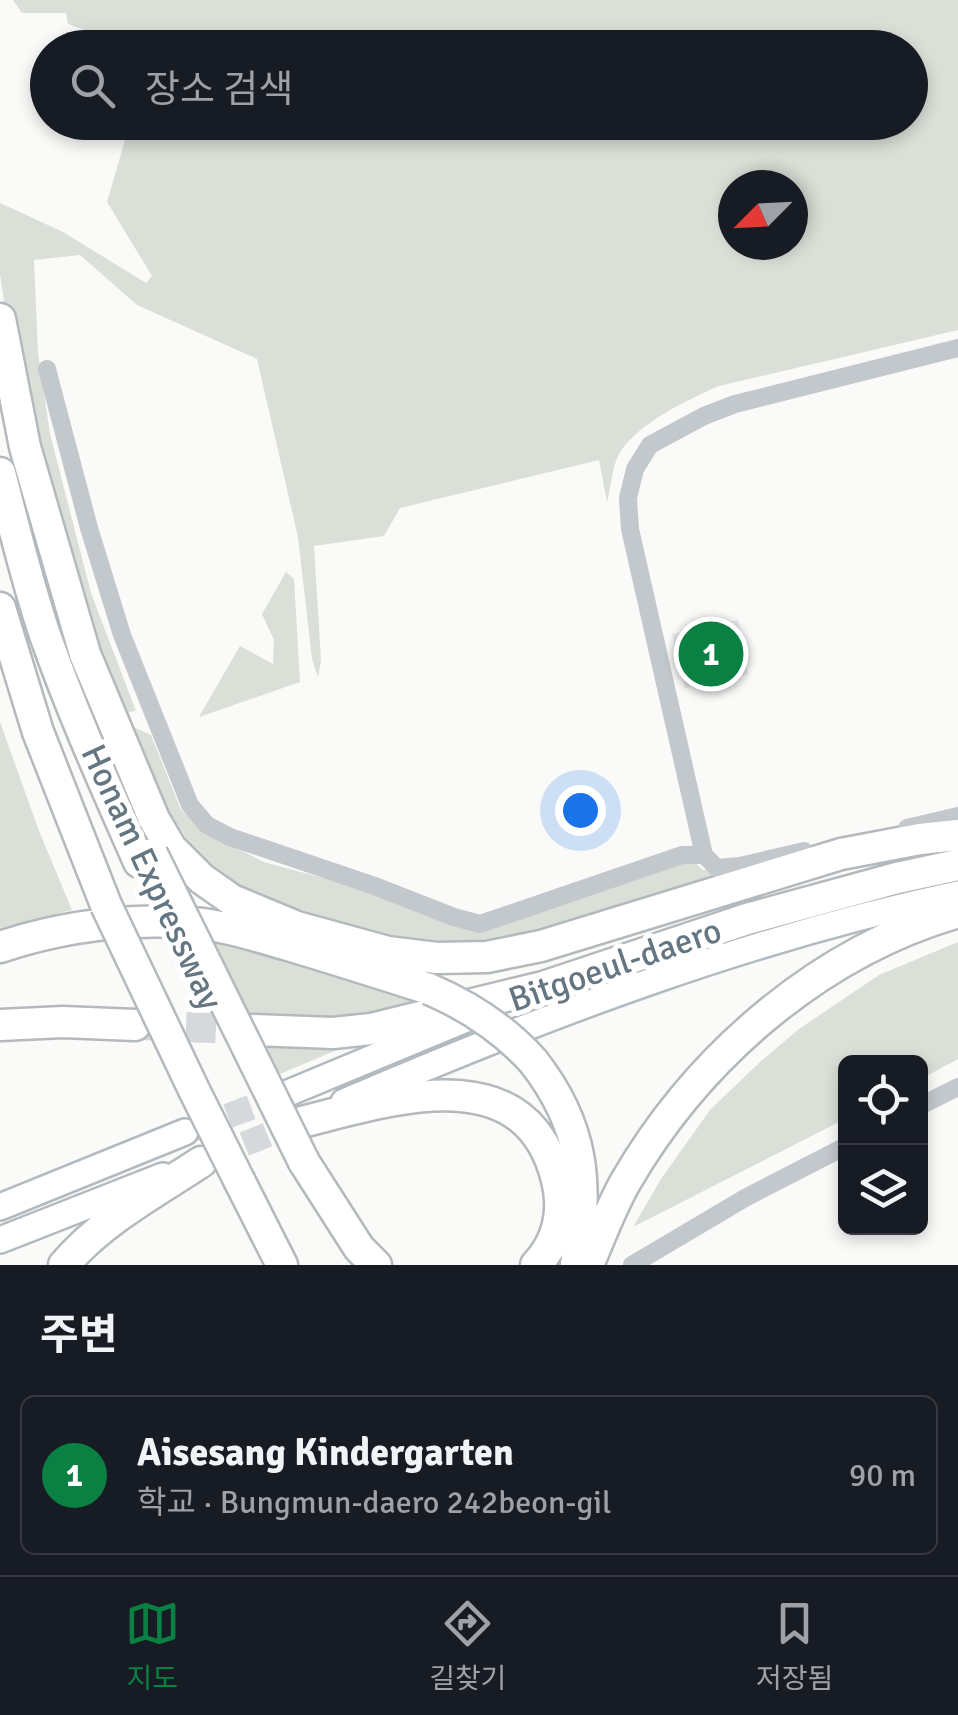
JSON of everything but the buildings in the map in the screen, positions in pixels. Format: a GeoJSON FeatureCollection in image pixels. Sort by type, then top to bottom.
{"type":"FeatureCollection","features":[{"type":"Feature","properties":{"kind":"highway"},"geometry":{"type":"LineString","coordinates":[[0,318],[25,447],[85,654],[154,819],[171,848],[202,879],[232,900],[298,927],[388,952],[437,958],[486,957],[541,946],[841,854],[958,835]]}},
{"type":"Feature","properties":{"kind":"highway"},"geometry":{"type":"LineString","coordinates":[[0,416],[43,587],[67,659],[146,858]]}},
{"type":"Feature","properties":{"kind":"highway","name":"Honam Expressway"},"geometry":{"type":"LineString","coordinates":[[0,473],[45,635],[92,755],[297,1161],[344,1265]]}},
{"type":"Feature","properties":{"kind":"highway","name":"Honam Expressway"},"geometry":{"type":"LineString","coordinates":[[0,608],[38,732],[106,905],[282,1265]]}},
{"type":"Feature","properties":{"kind":"highway","name":"Bitgoeul-daero"},"geometry":{"type":"LineString","coordinates":[[543,987],[747,918],[958,864]]}},
{"type":"Feature","properties":{"kind":"highway"},"geometry":{"type":"LineString","coordinates":[[588,1265],[624,1184],[651,1140],[721,1056],[813,980],[877,944],[958,912]]}},
{"type":"Feature","properties":{"kind":"highway"},"geometry":{"type":"LineString","coordinates":[[0,947],[71,928],[133,921],[192,923],[252,934],[429,989],[461,1004],[514,1040],[549,1081],[567,1117],[583,1178],[583,1220],[576,1265]]}},
{"type":"Feature","properties":{"kind":"highway"},"geometry":{"type":"LineString","coordinates":[[253,1030],[332,1033],[371,1029],[543,987]]}},
{"type":"Feature","properties":{"kind":"highway"},"geometry":{"type":"LineString","coordinates":[[0,1026],[62,1022],[135,1025]]}},
{"type":"Feature","properties":{"kind":"highway"},"geometry":{"type":"LineString","coordinates":[[294,1124],[431,1094],[471,1096],[504,1107],[531,1126],[550,1154],[559,1186],[560,1222],[546,1254],[536,1265]]}},
{"type":"Feature","properties":{"kind":"highway"},"geometry":{"type":"LineString","coordinates":[[297,1161],[376,1265]]}},
{"type":"Feature","properties":{"kind":"highway"},"geometry":{"type":"LineString","coordinates":[[64,1265],[102,1227],[201,1162]]}},
{"type":"Feature","properties":{"kind":"highway"},"geometry":{"type":"LineString","coordinates":[[240,1182],[266,1265]]}},
{"type":"Feature","properties":{"kind":"main road","name":"Bitgoeul-daero"},"geometry":{"type":"LineString","coordinates":[[294,1124],[466,1050],[667,976],[836,923],[958,894]]}},
{"type":"Feature","properties":{"kind":"main road","name":"Bitgoeul-daero"},"geometry":{"type":"LineString","coordinates":[[282,1096],[543,987]]}},
{"type":"Feature","properties":{"kind":"main road"},"geometry":{"type":"LineString","coordinates":[[0,1207],[185,1132]]}},
{"type":"Feature","properties":{"kind":"main road"},"geometry":{"type":"LineString","coordinates":[[0,1240],[201,1162]]}},
{"type":"Feature","properties":{"kind":"street"},"geometry":{"type":"LineString","coordinates":[[958,348],[735,404],[704,416],[650,445],[635,469],[628,498],[630,529],[704,854],[717,868],[958,816]]}},
{"type":"Feature","properties":{"kind":"street"},"geometry":{"type":"LineString","coordinates":[[46,369],[122,634],[190,804],[207,825],[230,837],[480,924],[682,855],[704,854]]}},
{"type":"Feature","properties":{"kind":"street"},"geometry":{"type":"LineString","coordinates":[[928,1102],[958,1087]]}},
{"type":"Feature","properties":{"kind":"street"},"geometry":{"type":"LineString","coordinates":[[632,1265],[746,1198],[838,1150]]}},
{"type":"Feature","properties":{"kind":"shaded area"},"geometry":{"type":"Polygon","coordinates":[[[13,0],[958,0],[958,330],[719,386],[693,398],[650,423],[627,443],[617,459],[607,502],[599,460],[400,508],[384,536],[314,546],[321,660],[318,677],[312,659],[298,537],[257,359],[137,305],[80,255],[34,260],[38,353],[50,434],[91,593],[136,711],[128,712],[97,638],[89,637],[14,371],[0,274],[0,203],[63,232],[146,283],[152,276],[107,202],[125,140],[928,140],[928,30],[84,30],[68,24],[66,13],[22,13],[13,0]]]}},
{"type":"Feature","properties":{"kind":"shaded area"},"geometry":{"type":"Polygon","coordinates":[[[286,572],[294,579],[300,682],[199,717],[240,646],[273,664],[274,640],[262,614],[286,572]]]}},
{"type":"Feature","properties":{"kind":"shaded area"},"geometry":{"type":"Polygon","coordinates":[[[738,620],[748,674],[685,688],[672,634],[738,620]]]}},
{"type":"Feature","properties":{"kind":"shaded area"},"geometry":{"type":"Polygon","coordinates":[[[0,722],[72,910],[0,928],[0,722]]]}},
{"type":"Feature","properties":{"kind":"shaded area"},"geometry":{"type":"Polygon","coordinates":[[[129,725],[151,735],[181,810],[208,834],[264,862],[371,891],[480,933],[692,860],[703,870],[718,871],[722,880],[498,946],[453,948],[359,929],[256,895],[220,874],[195,852],[168,810],[129,725]]]}},
{"type":"Feature","properties":{"kind":"shaded area"},"geometry":{"type":"Polygon","coordinates":[[[212,939],[263,949],[417,997],[386,1013],[364,1017],[252,1020],[212,939]]]}},
{"type":"Feature","properties":{"kind":"shaded area"},"geometry":{"type":"Polygon","coordinates":[[[958,942],[958,1059],[928,1075],[928,1055],[838,1055],[838,1123],[633,1227],[710,1110],[799,1029],[879,975],[958,942]]]}},
{"type":"Feature","properties":{"kind":"shaded area"},"geometry":{"type":"Polygon","coordinates":[[[248,1040],[344,1047],[268,1079],[248,1040]]]}},
{"type":"Feature","properties":{"kind":"tunnel"},"geometry":{"type":"LineString","coordinates":[[141,1025],[253,1030]]}},
{"type":"Feature","properties":{"kind":"tunnel"},"geometry":{"type":"LineString","coordinates":[[193,1129],[281,1096]]}},
{"type":"Feature","properties":{"kind":"tunnel"},"geometry":{"type":"LineString","coordinates":[[210,1158],[294,1124]]}},
{"type":"Feature","properties":{"kind":"place","name":"Aisesang Kindergarten"},"geometry":{"type":"Point","coordinates":[711,654]}}]}
